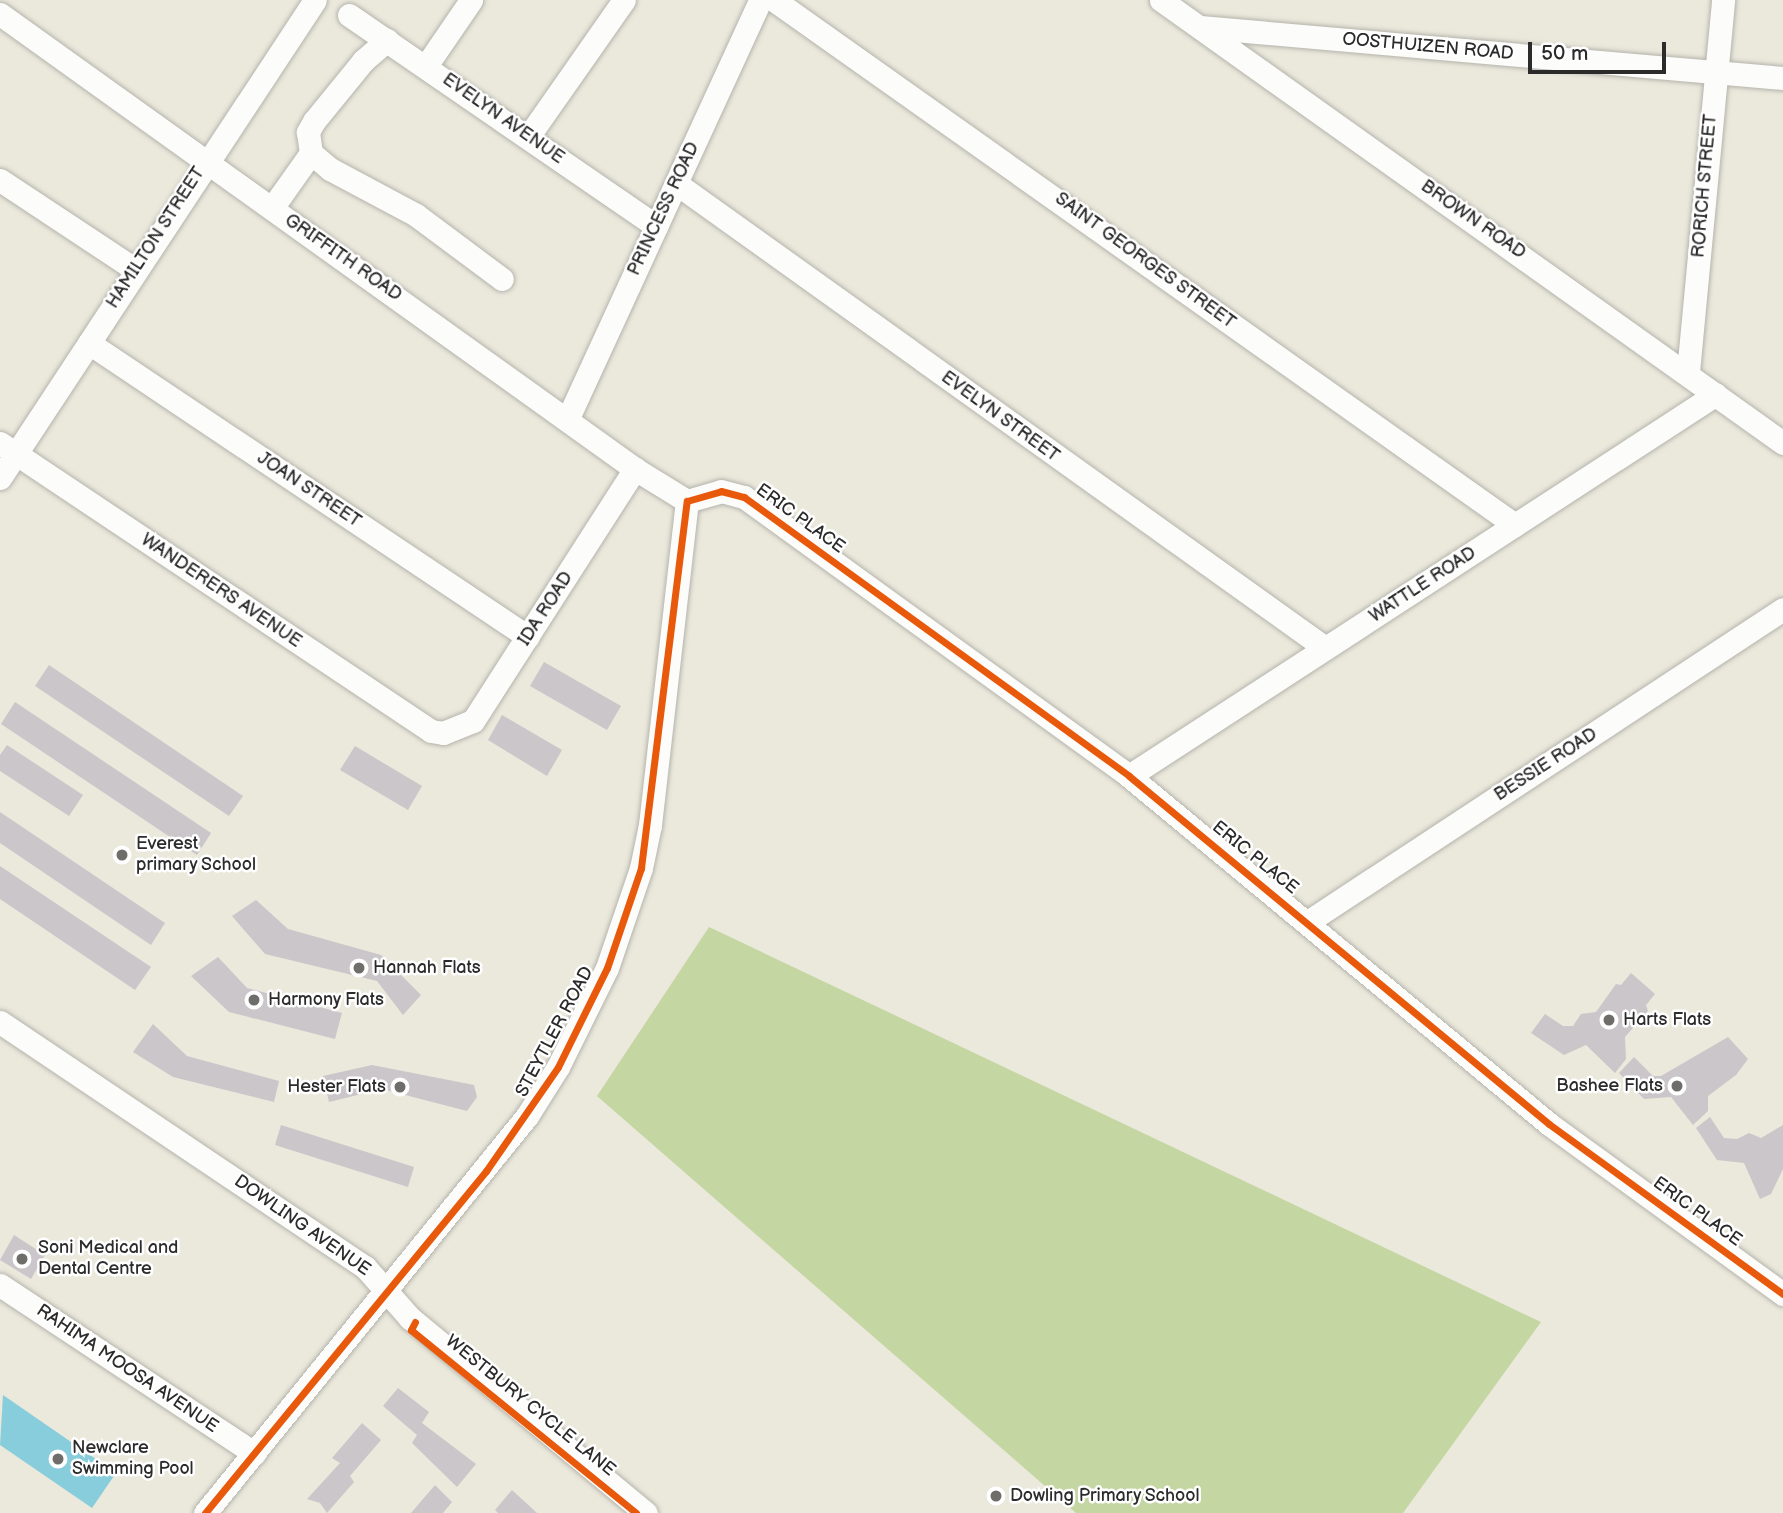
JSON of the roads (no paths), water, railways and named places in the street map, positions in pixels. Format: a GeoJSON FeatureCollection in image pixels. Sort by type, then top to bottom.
{"type":"FeatureCollection","features":[{"type":"Feature","properties":{"kind":"street","name":"HAMILTON STREET"},"geometry":{"type":"LineString","coordinates":[[0,478],[8,449],[89,343],[315,0]]}},
{"type":"Feature","properties":{"kind":"street"},"geometry":{"type":"LineString","coordinates":[[426,66],[471,0]]}},
{"type":"Feature","properties":{"kind":"street"},"geometry":{"type":"LineString","coordinates":[[528,137],[624,0]]}},
{"type":"Feature","properties":{"kind":"street","name":"PRINCESS ROAD"},"geometry":{"type":"LineString","coordinates":[[568,418],[760,0]]}},
{"type":"Feature","properties":{"kind":"street","name":"SAINT GEORGES STREET"},"geometry":{"type":"LineString","coordinates":[[774,0],[1515,526]]}},
{"type":"Feature","properties":{"kind":"street","name":"BROWN ROAD"},"geometry":{"type":"LineString","coordinates":[[1161,0],[1688,372],[1783,443]]}},
{"type":"Feature","properties":{"kind":"street","name":"RORICH STREET"},"geometry":{"type":"LineString","coordinates":[[1688,372],[1723,0]]}},
{"type":"Feature","properties":{"kind":"street","name":"GRIFFITH ROAD"},"geometry":{"type":"LineString","coordinates":[[0,14],[635,468],[687,501]]}},
{"type":"Feature","properties":{"kind":"street","name":"EVELYN AVENUE"},"geometry":{"type":"LineString","coordinates":[[349,15],[656,226]]}},
{"type":"Feature","properties":{"kind":"street","name":"OOSTHUIZEN ROAD"},"geometry":{"type":"LineString","coordinates":[[1199,27],[1783,78]]}},
{"type":"Feature","properties":{"kind":"street"},"geometry":{"type":"LineString","coordinates":[[387,40],[355,69],[314,121],[308,132],[311,153],[330,169],[416,215],[502,279]]}},
{"type":"Feature","properties":{"kind":"street"},"geometry":{"type":"LineString","coordinates":[[272,208],[311,153]]}},
{"type":"Feature","properties":{"kind":"street"},"geometry":{"type":"LineString","coordinates":[[0,180],[136,271]]}},
{"type":"Feature","properties":{"kind":"street","name":"EVELYN STREET"},"geometry":{"type":"LineString","coordinates":[[677,184],[1325,648]]}},
{"type":"Feature","properties":{"kind":"street","name":"JOAN STREET"},"geometry":{"type":"LineString","coordinates":[[89,343],[528,637]]}},
{"type":"Feature","properties":{"kind":"street","name":"WATTLE ROAD"},"geometry":{"type":"LineString","coordinates":[[1129,776],[1515,526],[1686,409],[1716,394]]}},
{"type":"Feature","properties":{"kind":"street","name":"WANDERERS AVENUE"},"geometry":{"type":"LineString","coordinates":[[8,449],[431,731],[443,733]]}},
{"type":"Feature","properties":{"kind":"street","name":"IDA ROAD"},"geometry":{"type":"LineString","coordinates":[[443,733],[472,721],[635,468]]}},
{"type":"Feature","properties":{"kind":"street","name":"ERIC PLACE"},"geometry":{"type":"LineString","coordinates":[[687,501],[721,491],[744,497],[1129,776],[1309,921],[1549,1124],[1783,1294]]}},
{"type":"Feature","properties":{"kind":"street","name":"STEYTLER ROAD"},"geometry":{"type":"LineString","coordinates":[[205,1513],[387,1292],[527,1116],[562,1058],[626,919],[650,825],[687,501]]}},
{"type":"Feature","properties":{"kind":"street","name":"BESSIE ROAD"},"geometry":{"type":"LineString","coordinates":[[1309,921],[1783,609]]}},
{"type":"Feature","properties":{"kind":"street","name":"DOWLING AVENUE"},"geometry":{"type":"LineString","coordinates":[[0,1022],[365,1267],[410,1318],[640,1511]]}},
{"type":"Feature","properties":{"kind":"street","name":"RAHIMA MOOSA AVENUE"},"geometry":{"type":"LineString","coordinates":[[0,1284],[254,1453]]}},
{"type":"Feature","properties":{"kind":"water","name":"Newclare Swimming Pool"},"geometry":{"type":"Polygon","coordinates":[[[3,1395],[116,1473],[92,1508],[0,1445],[3,1395]]]}},
{"type":"Feature","properties":{"kind":"place","name":"Everest primary School"},"geometry":{"type":"Point","coordinates":[122,855]}},
{"type":"Feature","properties":{"kind":"place","name":"Hannah Flats"},"geometry":{"type":"Point","coordinates":[359,968]}},
{"type":"Feature","properties":{"kind":"place","name":"Harmony Flats"},"geometry":{"type":"Point","coordinates":[254,1000]}},
{"type":"Feature","properties":{"kind":"place","name":"Harts Flats"},"geometry":{"type":"Point","coordinates":[1609,1020]}},
{"type":"Feature","properties":{"kind":"place","name":"Bashee Flats"},"geometry":{"type":"Point","coordinates":[1677,1086]}},
{"type":"Feature","properties":{"kind":"place","name":"Hester Flats"},"geometry":{"type":"Point","coordinates":[400,1087]}},
{"type":"Feature","properties":{"kind":"place","name":"Soni Medical and Dental Centre"},"geometry":{"type":"Point","coordinates":[22,1259]}},
{"type":"Feature","properties":{"kind":"place","name":"Newclare Swimming Pool"},"geometry":{"type":"Point","coordinates":[58,1459]}},
{"type":"Feature","properties":{"kind":"place","name":"Dowling Primary School"},"geometry":{"type":"Point","coordinates":[996,1496]}}]}
